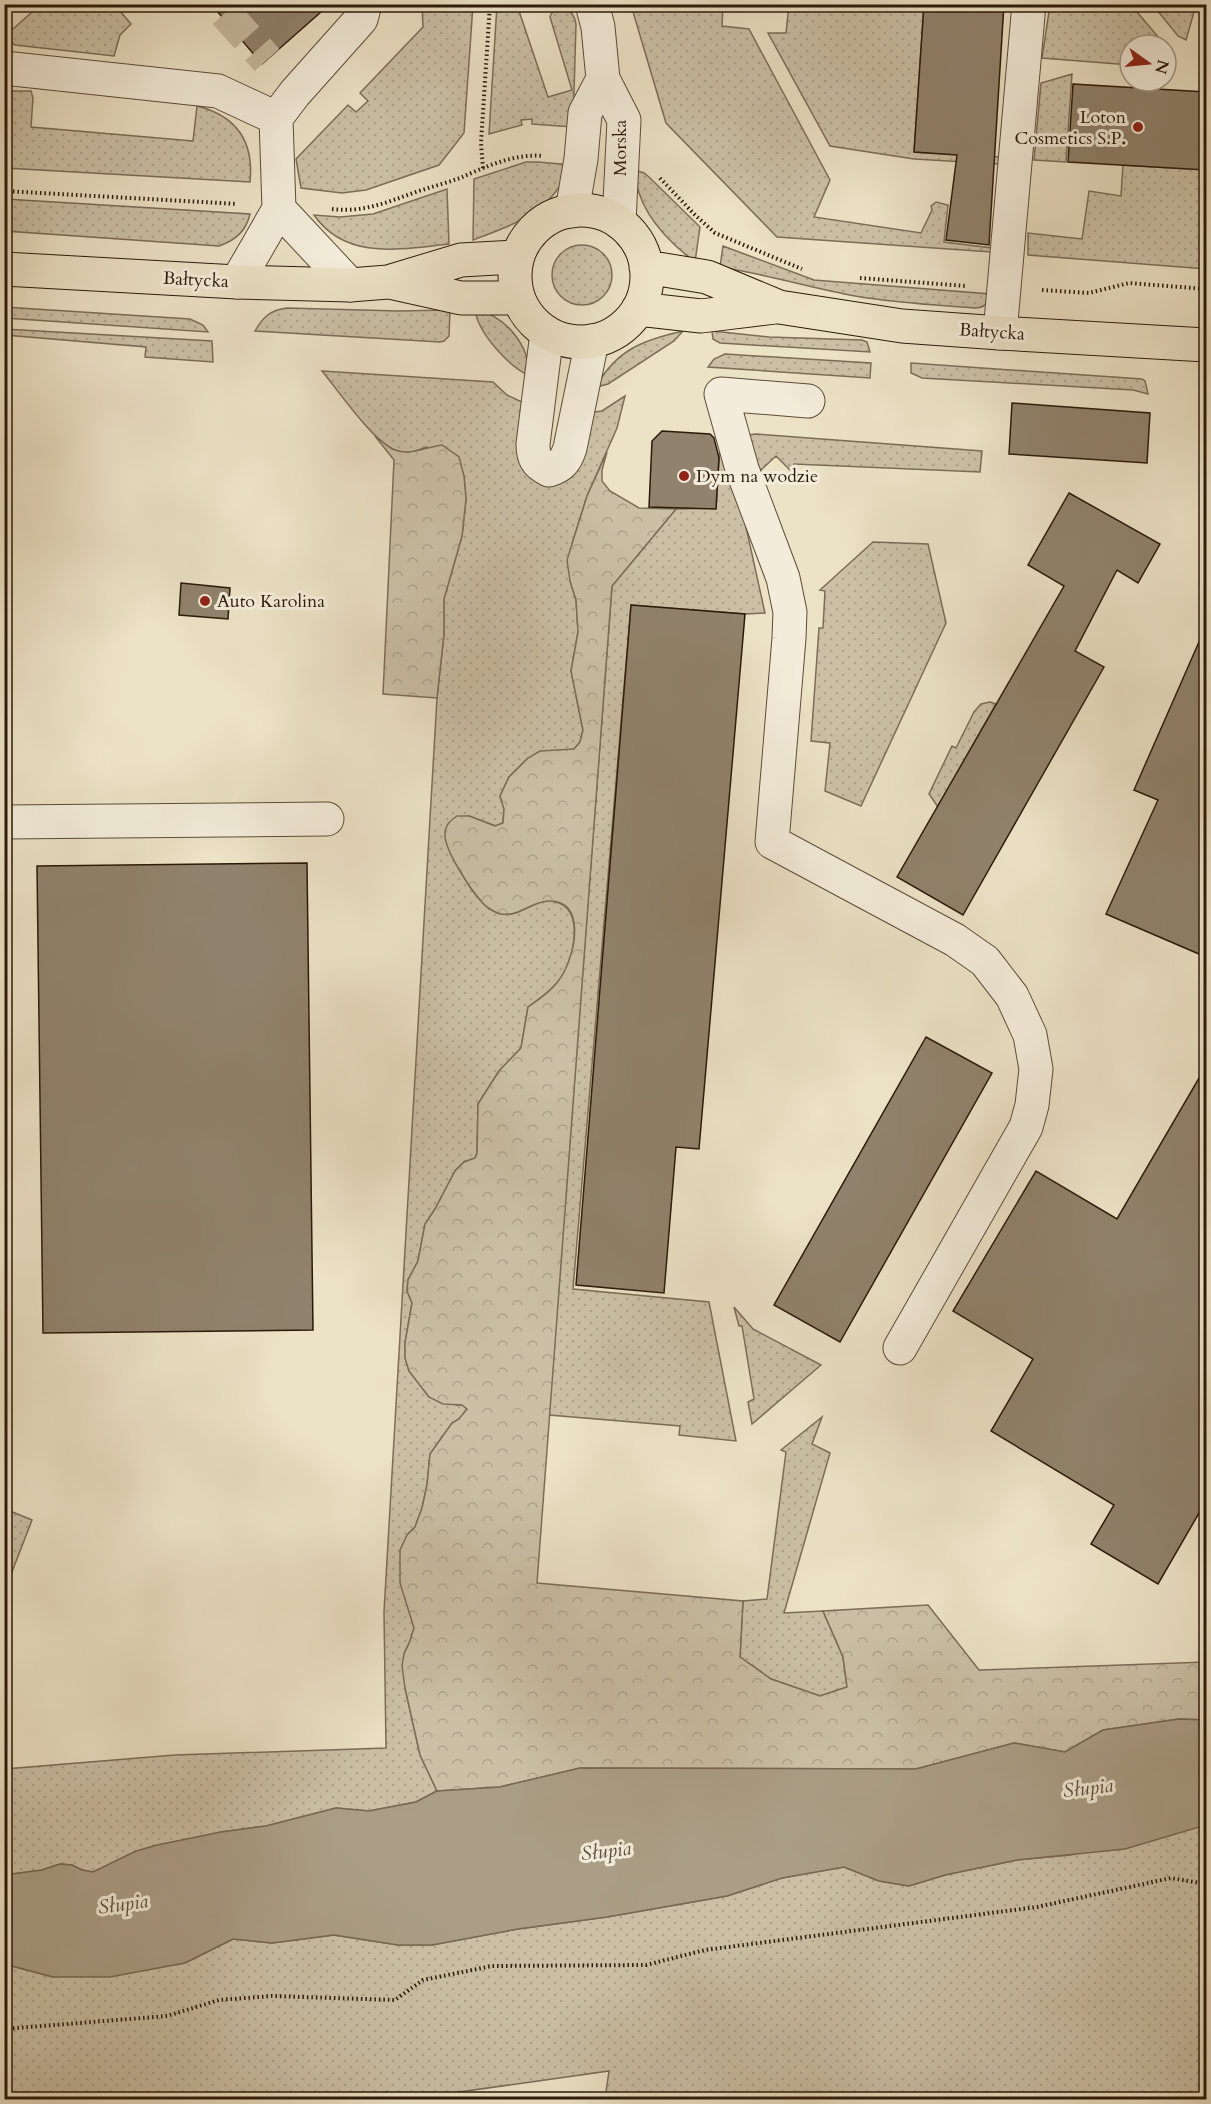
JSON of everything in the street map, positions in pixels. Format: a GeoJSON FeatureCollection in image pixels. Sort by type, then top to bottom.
{"type":"FeatureCollection","features":[{"type":"Feature","properties":{"kind":"main road"},"geometry":{"type":"LineString","coordinates":[[572,211],[603,215],[619,222],[633,235],[642,249],[646,267],[646,287],[638,309],[626,324],[592,341],[570,341],[547,333],[530,318],[518,298],[514,277],[516,257],[530,234],[553,217],[572,211]]}},
{"type":"Feature","properties":{"kind":"main road","name":"Bałtycka"},"geometry":{"type":"LineString","coordinates":[[4,269],[237,282],[350,285],[388,282],[461,260],[516,257]]}},
{"type":"Feature","properties":{"kind":"main road","name":"Bałtycka"},"geometry":{"type":"LineString","coordinates":[[646,267],[707,278],[779,307],[902,326],[1206,345]]}},
{"type":"Feature","properties":{"kind":"main road","name":"Bałtycka"},"geometry":{"type":"LineString","coordinates":[[388,282],[461,298],[518,298]]}},
{"type":"Feature","properties":{"kind":"main road","name":"Bałtycka"},"geometry":{"type":"LineString","coordinates":[[638,309],[701,316],[779,307]]}},
{"type":"Feature","properties":{"kind":"street"},"geometry":{"type":"LineString","coordinates":[[237,282],[279,209],[276,118],[295,93],[361,19],[365,4]]}},
{"type":"Feature","properties":{"kind":"street","name":"Morska"},"geometry":{"type":"LineString","coordinates":[[592,4],[598,27],[603,79],[624,120],[619,222]]}},
{"type":"Feature","properties":{"kind":"street"},"geometry":{"type":"LineString","coordinates":[[1000,333],[1029,4]]}},
{"type":"Feature","properties":{"kind":"street"},"geometry":{"type":"LineString","coordinates":[[4,68],[218,91],[276,118]]}},
{"type":"Feature","properties":{"kind":"street","name":"Morska"},"geometry":{"type":"LineString","coordinates":[[572,211],[581,159],[585,113],[603,79]]}},
{"type":"Feature","properties":{"kind":"street"},"geometry":{"type":"LineString","coordinates":[[279,209],[350,285]]}},
{"type":"Feature","properties":{"kind":"street"},"geometry":{"type":"LineString","coordinates":[[547,333],[533,456],[539,465],[549,470],[566,460],[592,341]]}},
{"type":"Feature","properties":{"kind":"street"},"geometry":{"type":"LineString","coordinates":[[808,401],[721,394],[742,469],[783,578],[790,612],[789,650],[772,842],[955,940],[985,961],[1012,996],[1030,1035],[1036,1069],[1032,1105],[1026,1127],[900,1348]]}},
{"type":"Feature","properties":{"kind":"street"},"geometry":{"type":"LineString","coordinates":[[4,822],[327,819]]}},
{"type":"Feature","properties":{"kind":"path"},"geometry":{"type":"LineString","coordinates":[[483,168],[482,143],[490,4]]}},
{"type":"Feature","properties":{"kind":"path"},"geometry":{"type":"LineString","coordinates":[[327,208],[360,210],[483,168],[527,156],[550,156]]}},
{"type":"Feature","properties":{"kind":"path"},"geometry":{"type":"LineString","coordinates":[[654,172],[715,233],[804,270]]}},
{"type":"Feature","properties":{"kind":"path"},"geometry":{"type":"LineString","coordinates":[[4,191],[237,204]]}},
{"type":"Feature","properties":{"kind":"path"},"geometry":{"type":"LineString","coordinates":[[852,277],[967,286]]}},
{"type":"Feature","properties":{"kind":"path"},"geometry":{"type":"LineString","coordinates":[[1036,290],[1089,293],[1128,283],[1206,289]]}},
{"type":"Feature","properties":{"kind":"path"},"geometry":{"type":"LineString","coordinates":[[4,2029],[167,2016],[219,2000],[262,1996],[395,2000],[423,1980],[492,1966],[646,1965],[705,1950],[1037,1907],[1171,1878],[1206,1884]]}},
{"type":"Feature","properties":{"kind":"green space"},"geometry":{"type":"Polygon","coordinates":[[[40,5],[128,5],[120,11],[131,24],[120,35],[114,56],[15,45],[5,39],[5,36],[40,5]]]}},
{"type":"Feature","properties":{"kind":"green space"},"geometry":{"type":"Polygon","coordinates":[[[422,5],[473,5],[464,133],[439,165],[366,190],[342,193],[301,188],[296,159],[348,105],[356,112],[368,101],[360,93],[423,27],[422,5]]]}},
{"type":"Feature","properties":{"kind":"green space"},"geometry":{"type":"Polygon","coordinates":[[[497,5],[517,5],[548,97],[572,90],[550,17],[556,9],[564,8],[575,18],[573,127],[532,124],[532,119],[521,120],[522,125],[489,134],[497,5]]]}},
{"type":"Feature","properties":{"kind":"green space"},"geometry":{"type":"Polygon","coordinates":[[[631,5],[723,5],[722,26],[749,29],[830,180],[814,217],[921,233],[932,210],[931,206],[936,202],[948,205],[944,242],[992,248],[991,252],[777,237],[666,123],[631,5]]]}},
{"type":"Feature","properties":{"kind":"green space"},"geometry":{"type":"Polygon","coordinates":[[[789,5],[924,5],[914,152],[1001,157],[1000,164],[914,159],[830,146],[768,33],[786,33],[789,5]]]}},
{"type":"Feature","properties":{"kind":"green space"},"geometry":{"type":"Polygon","coordinates":[[[1050,5],[1131,5],[1155,33],[1118,33],[1118,64],[1042,58],[1050,5]]]}},
{"type":"Feature","properties":{"kind":"green space"},"geometry":{"type":"Polygon","coordinates":[[[1153,5],[1196,5],[1186,40],[1176,33],[1153,5]]]}},
{"type":"Feature","properties":{"kind":"green space"},"geometry":{"type":"Polygon","coordinates":[[[1072,74],[1066,162],[1034,160],[1041,83],[1072,74]]]}},
{"type":"Feature","properties":{"kind":"green space"},"geometry":{"type":"Polygon","coordinates":[[[5,91],[31,91],[33,98],[31,127],[193,141],[197,106],[211,110],[232,124],[246,143],[251,168],[250,182],[5,168],[5,91]]]}},
{"type":"Feature","properties":{"kind":"green space"},"geometry":{"type":"Polygon","coordinates":[[[526,162],[571,165],[554,194],[543,205],[504,228],[473,240],[474,179],[526,162]]]}},
{"type":"Feature","properties":{"kind":"green space"},"geometry":{"type":"Polygon","coordinates":[[[1123,165],[1206,170],[1206,269],[1028,255],[1028,233],[1082,239],[1089,191],[1121,196],[1123,165]]]}},
{"type":"Feature","properties":{"kind":"green space"},"geometry":{"type":"Polygon","coordinates":[[[635,170],[649,177],[700,227],[695,262],[654,222],[641,198],[635,170]]]}},
{"type":"Feature","properties":{"kind":"green space"},"geometry":{"type":"Polygon","coordinates":[[[447,189],[449,244],[394,249],[358,246],[342,240],[327,230],[314,215],[340,217],[373,214],[447,189]]]}},
{"type":"Feature","properties":{"kind":"green space"},"geometry":{"type":"Polygon","coordinates":[[[5,199],[250,214],[239,234],[219,246],[5,231],[5,199]]]}},
{"type":"Feature","properties":{"kind":"green space"},"geometry":{"type":"Polygon","coordinates":[[[582,245],[603,254],[612,275],[603,296],[582,305],[561,296],[552,275],[561,254],[582,245]]]}},
{"type":"Feature","properties":{"kind":"green space"},"geometry":{"type":"Polygon","coordinates":[[[723,246],[814,280],[991,294],[986,304],[975,308],[855,296],[720,267],[723,246]]]}},
{"type":"Feature","properties":{"kind":"green space"},"geometry":{"type":"Polygon","coordinates":[[[4,307],[190,319],[203,325],[208,332],[5,318],[4,307]]]}},
{"type":"Feature","properties":{"kind":"green space"},"geometry":{"type":"Polygon","coordinates":[[[287,308],[450,310],[449,336],[440,342],[255,331],[268,315],[276,310],[287,308]]]}},
{"type":"Feature","properties":{"kind":"green space"},"geometry":{"type":"Polygon","coordinates":[[[475,309],[497,318],[514,334],[525,353],[530,376],[513,365],[495,348],[481,328],[475,309]]]}},
{"type":"Feature","properties":{"kind":"green space"},"geometry":{"type":"Polygon","coordinates":[[[4,329],[212,341],[213,362],[145,357],[146,347],[5,335],[4,329]]]}},
{"type":"Feature","properties":{"kind":"green space"},"geometry":{"type":"Polygon","coordinates":[[[683,331],[674,341],[608,384],[596,387],[612,364],[632,348],[655,338],[683,331]]]}},
{"type":"Feature","properties":{"kind":"green space"},"geometry":{"type":"Polygon","coordinates":[[[712,331],[769,337],[862,340],[867,342],[870,352],[720,343],[713,339],[712,331]]]}},
{"type":"Feature","properties":{"kind":"green space"},"geometry":{"type":"Polygon","coordinates":[[[725,354],[871,363],[870,378],[708,367],[714,359],[725,354]]]}},
{"type":"Feature","properties":{"kind":"green space"},"geometry":{"type":"Polygon","coordinates":[[[911,363],[1142,379],[1145,381],[1148,394],[1133,390],[922,378],[911,373],[911,363]]]}},
{"type":"Feature","properties":{"kind":"green space"},"geometry":{"type":"Polygon","coordinates":[[[322,371],[493,382],[507,395],[524,403],[529,473],[588,413],[602,411],[625,396],[617,428],[587,496],[572,544],[570,581],[576,600],[578,632],[571,671],[583,730],[580,742],[574,749],[528,758],[509,777],[500,796],[504,809],[503,823],[496,826],[469,816],[453,857],[477,897],[498,913],[512,914],[544,901],[562,904],[569,911],[573,920],[574,942],[564,973],[552,988],[528,1007],[521,1048],[499,1071],[478,1104],[477,1153],[475,1158],[464,1162],[455,1171],[425,1224],[418,1261],[408,1280],[407,1291],[412,1303],[405,1343],[405,1358],[409,1371],[429,1397],[462,1405],[467,1409],[459,1419],[452,1423],[430,1454],[422,1508],[415,1527],[407,1535],[407,1599],[414,1628],[404,1654],[405,1688],[420,1755],[437,1791],[416,1802],[369,1811],[336,1808],[266,1826],[221,1832],[111,1864],[93,1872],[72,1865],[60,1864],[42,1870],[5,1875],[5,1769],[175,1755],[386,1748],[384,1612],[437,698],[444,634],[444,599],[462,536],[466,499],[464,476],[427,447],[404,452],[386,445],[367,427],[322,371]]]}},
{"type":"Feature","properties":{"kind":"green space"},"geometry":{"type":"Polygon","coordinates":[[[749,435],[982,451],[980,472],[794,464],[793,473],[776,456],[761,470],[756,465],[749,435]]]}},
{"type":"Feature","properties":{"kind":"green space"},"geometry":{"type":"Polygon","coordinates":[[[375,436],[390,448],[401,452],[412,452],[442,445],[459,457],[464,476],[466,499],[462,536],[444,599],[444,634],[437,698],[383,694],[394,460],[375,436]]]}},
{"type":"Feature","properties":{"kind":"green space"},"geometry":{"type":"Polygon","coordinates":[[[720,445],[740,500],[765,613],[745,614],[631,605],[573,1289],[709,1302],[736,1441],[679,1435],[680,1426],[549,1415],[612,586],[676,509],[716,508],[720,445]]]}},
{"type":"Feature","properties":{"kind":"green space"},"geometry":{"type":"Polygon","coordinates":[[[607,452],[602,470],[602,481],[610,491],[639,508],[676,509],[612,586],[537,1583],[743,1601],[740,1657],[771,1679],[820,1696],[847,1687],[843,1657],[823,1611],[928,1605],[979,1670],[1206,1662],[1206,1720],[1179,1719],[1103,1730],[1065,1752],[1014,1743],[916,1769],[580,1768],[500,1787],[437,1791],[420,1755],[405,1688],[402,1666],[414,1628],[400,1583],[400,1550],[407,1535],[415,1527],[422,1508],[430,1454],[452,1423],[459,1419],[467,1409],[462,1405],[443,1404],[429,1397],[409,1371],[405,1358],[405,1343],[412,1303],[407,1291],[408,1280],[418,1261],[425,1224],[455,1171],[464,1162],[475,1158],[477,1153],[478,1104],[499,1071],[521,1048],[528,1007],[561,978],[572,953],[575,929],[569,910],[561,904],[550,901],[508,914],[491,910],[471,889],[459,870],[449,850],[445,831],[448,824],[457,816],[469,816],[495,826],[503,823],[504,809],[500,796],[509,777],[528,758],[540,751],[574,749],[580,742],[583,730],[571,671],[578,632],[576,600],[567,560],[587,496],[607,452]]]}},
{"type":"Feature","properties":{"kind":"green space"},"geometry":{"type":"Polygon","coordinates":[[[873,542],[928,544],[946,623],[861,806],[825,791],[830,743],[811,741],[819,628],[823,628],[825,591],[820,590],[873,542]]]}},
{"type":"Feature","properties":{"kind":"green space"},"geometry":{"type":"Polygon","coordinates":[[[990,702],[996,704],[938,807],[929,794],[952,746],[956,748],[974,712],[981,704],[990,702]]]}},
{"type":"Feature","properties":{"kind":"green space"},"geometry":{"type":"Polygon","coordinates":[[[734,1307],[753,1329],[821,1365],[752,1424],[748,1402],[754,1399],[742,1326],[739,1326],[734,1307]]]}},
{"type":"Feature","properties":{"kind":"green space"},"geometry":{"type":"Polygon","coordinates":[[[822,1417],[812,1444],[830,1453],[784,1613],[823,1611],[843,1657],[847,1687],[820,1696],[771,1679],[740,1657],[743,1601],[767,1599],[786,1452],[781,1450],[822,1417]]]}},
{"type":"Feature","properties":{"kind":"green space"},"geometry":{"type":"Polygon","coordinates":[[[5,1509],[32,1520],[10,1577],[5,1621],[5,1509]]]}},
{"type":"Feature","properties":{"kind":"green space"},"geometry":{"type":"Polygon","coordinates":[[[1206,1825],[1206,2099],[605,2099],[609,2071],[402,2100],[5,2100],[5,1968],[12,1966],[53,1977],[185,1963],[233,1939],[272,1943],[334,1935],[398,1945],[432,1945],[727,1896],[782,1878],[844,1867],[879,1881],[909,1886],[945,1875],[1017,1860],[1070,1855],[1206,1825]]]}},
{"type":"Feature","properties":{"kind":"water","name":"Słupia"},"geometry":{"type":"Polygon","coordinates":[[[1179,1719],[1206,1720],[1206,1825],[1125,1849],[1017,1860],[945,1875],[909,1886],[879,1881],[844,1867],[782,1878],[727,1896],[432,1945],[398,1945],[334,1935],[272,1943],[233,1939],[185,1963],[110,1977],[53,1977],[12,1966],[5,1968],[5,1875],[42,1870],[60,1864],[72,1865],[93,1872],[136,1851],[157,1845],[221,1832],[266,1826],[336,1808],[369,1811],[416,1802],[437,1791],[500,1787],[580,1768],[916,1769],[1014,1743],[1065,1752],[1103,1730],[1179,1719]]]}},
{"type":"Feature","properties":{"kind":"building"},"geometry":{"type":"Polygon","coordinates":[[[211,4],[330,4],[262,64],[211,4]]]}},
{"type":"Feature","properties":{"kind":"building"},"geometry":{"type":"Polygon","coordinates":[[[924,4],[1004,4],[989,245],[946,240],[957,155],[914,152],[924,4]]]}},
{"type":"Feature","properties":{"kind":"building","name":"Loton Cosmetics S.P."},"geometry":{"type":"Polygon","coordinates":[[[1073,84],[1118,87],[1118,93],[1178,93],[1178,90],[1206,92],[1206,170],[1068,162],[1073,84]]]}},
{"type":"Feature","properties":{"kind":"building"},"geometry":{"type":"Polygon","coordinates":[[[1012,403],[1150,413],[1147,463],[1009,454],[1012,403]]]}},
{"type":"Feature","properties":{"kind":"building","name":"Dym na wodzie"},"geometry":{"type":"Polygon","coordinates":[[[662,431],[710,434],[714,438],[719,458],[716,509],[649,507],[652,441],[662,431]]]}},
{"type":"Feature","properties":{"kind":"building"},"geometry":{"type":"Polygon","coordinates":[[[1069,493],[1160,544],[1138,583],[1117,570],[1075,651],[1104,667],[963,915],[897,877],[1064,586],[1028,565],[1069,493]]]}},
{"type":"Feature","properties":{"kind":"building","name":"Auto Karolina"},"geometry":{"type":"Polygon","coordinates":[[[181,583],[230,588],[228,619],[179,615],[181,583]]]}},
{"type":"Feature","properties":{"kind":"building"},"geometry":{"type":"Polygon","coordinates":[[[631,605],[745,614],[699,1149],[676,1147],[664,1293],[576,1285],[631,605]]]}},
{"type":"Feature","properties":{"kind":"building"},"geometry":{"type":"Polygon","coordinates":[[[1206,626],[1206,957],[1106,914],[1158,800],[1134,790],[1206,626]]]}},
{"type":"Feature","properties":{"kind":"building"},"geometry":{"type":"Polygon","coordinates":[[[307,863],[313,1330],[43,1333],[37,866],[307,863]]]}},
{"type":"Feature","properties":{"kind":"building"},"geometry":{"type":"Polygon","coordinates":[[[926,1037],[992,1073],[840,1342],[774,1305],[926,1037]]]}},
{"type":"Feature","properties":{"kind":"building"},"geometry":{"type":"Polygon","coordinates":[[[1206,1066],[1206,1501],[1158,1584],[1091,1544],[1114,1505],[991,1431],[1033,1359],[953,1311],[1036,1171],[1117,1219],[1206,1066]]]}},
{"type":"Feature","properties":{"kind":"tunnel"},"geometry":{"type":"LineString","coordinates":[[225,13],[267,60]]}},
{"type":"Feature","properties":{"kind":"place","name":"Loton Cosmetics S.P."},"geometry":{"type":"Point","coordinates":[1138,127]}},
{"type":"Feature","properties":{"kind":"place","name":"Dym na wodzie"},"geometry":{"type":"Point","coordinates":[684,476]}},
{"type":"Feature","properties":{"kind":"place","name":"Auto Karolina"},"geometry":{"type":"Point","coordinates":[205,601]}}]}
